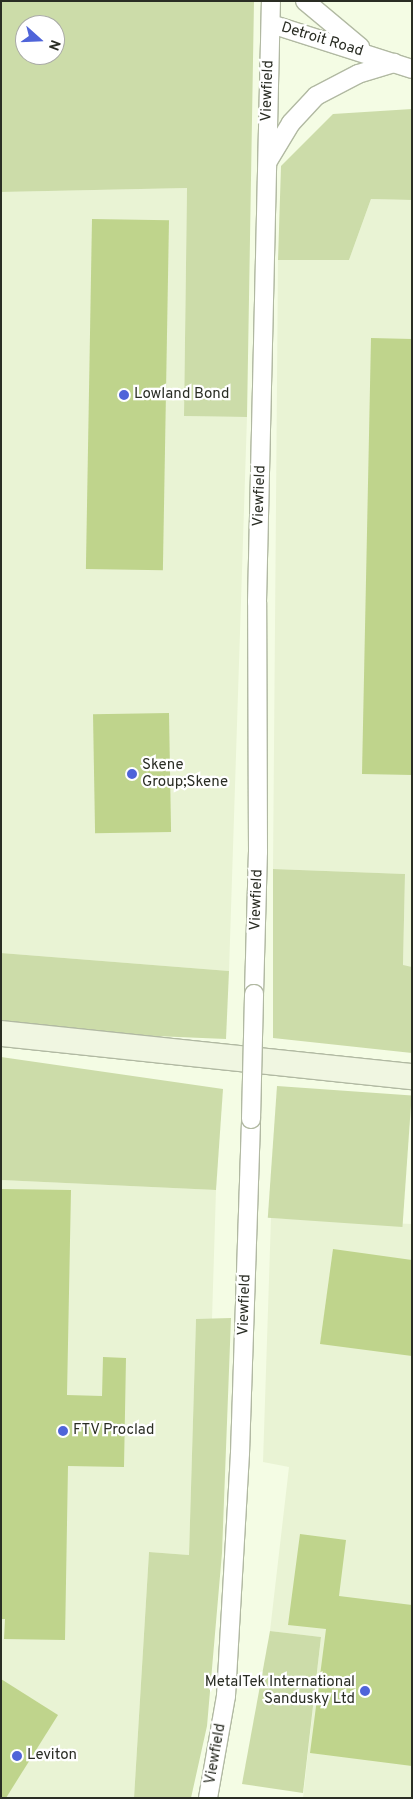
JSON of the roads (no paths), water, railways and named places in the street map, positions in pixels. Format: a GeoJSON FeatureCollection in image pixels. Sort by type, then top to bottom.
{"type":"FeatureCollection","features":[{"type":"Feature","properties":{"kind":"main road"},"geometry":{"type":"LineString","coordinates":[[1,1033],[412,1076]]}},
{"type":"Feature","properties":{"kind":"street","name":"Viewfield"},"geometry":{"type":"LineString","coordinates":[[208,1798],[226,1696],[239,1462],[258,852],[257,602],[267,281],[266,166],[271,1]]}},
{"type":"Feature","properties":{"kind":"street","name":"Detroit Road"},"geometry":{"type":"LineString","coordinates":[[305,1],[373,56]]}},
{"type":"Feature","properties":{"kind":"street","name":"Detroit Road"},"geometry":{"type":"LineString","coordinates":[[271,24],[412,69]]}},
{"type":"Feature","properties":{"kind":"street","name":"Detroit Road"},"geometry":{"type":"LineString","coordinates":[[266,166],[291,123],[316,96],[358,74],[394,63]]}},
{"type":"Feature","properties":{"kind":"place","name":"Lowland Bond"},"geometry":{"type":"Point","coordinates":[124,395]}},
{"type":"Feature","properties":{"kind":"place","name":"Skene Group;Skene"},"geometry":{"type":"Point","coordinates":[132,774]}},
{"type":"Feature","properties":{"kind":"place","name":"FTV Proclad"},"geometry":{"type":"Point","coordinates":[63,1431]}},
{"type":"Feature","properties":{"kind":"place","name":"MetalTek International Sandusky Ltd"},"geometry":{"type":"Point","coordinates":[365,1691]}},
{"type":"Feature","properties":{"kind":"place","name":"Leviton"},"geometry":{"type":"Point","coordinates":[17,1756]}}]}
